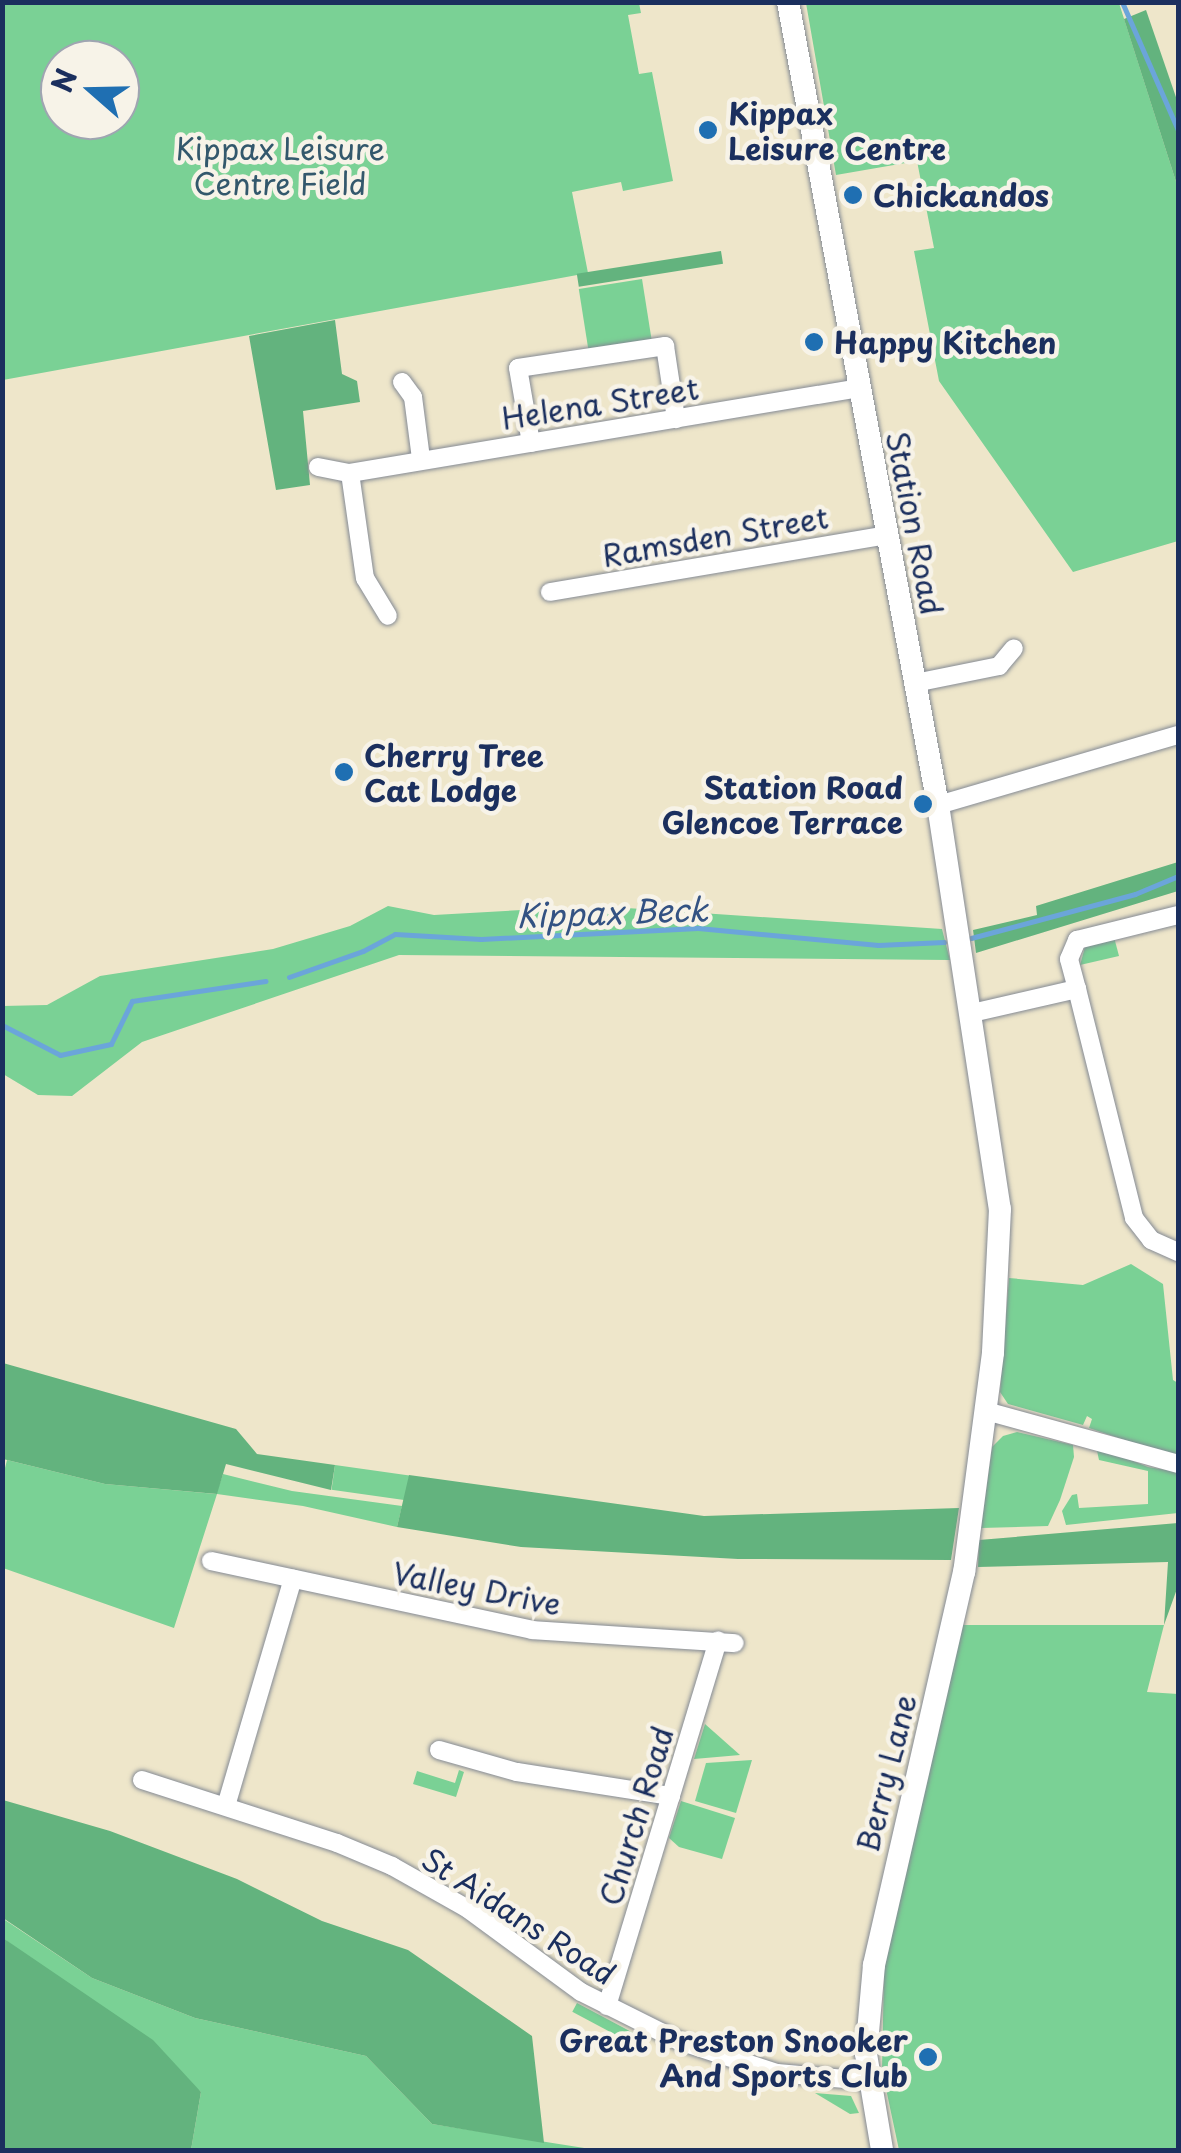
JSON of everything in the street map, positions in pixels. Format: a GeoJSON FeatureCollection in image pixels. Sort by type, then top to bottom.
{"type":"FeatureCollection","features":[{"type":"Feature","properties":{"kind":"street","name":"Station Road"},"geometry":{"type":"LineString","coordinates":[[788,2],[938,805],[978,1056]]}},
{"type":"Feature","properties":{"kind":"street"},"geometry":{"type":"LineString","coordinates":[[531,443],[518,368],[665,346],[676,419]]}},
{"type":"Feature","properties":{"kind":"street"},"geometry":{"type":"LineString","coordinates":[[402,382],[412,396],[421,459]]}},
{"type":"Feature","properties":{"kind":"street","name":"Helena Street"},"geometry":{"type":"LineString","coordinates":[[350,473],[859,388]]}},
{"type":"Feature","properties":{"kind":"street"},"geometry":{"type":"LineString","coordinates":[[318,468],[330,466],[350,473],[365,578],[388,616]]}},
{"type":"Feature","properties":{"kind":"street","name":"Ramsden Street"},"geometry":{"type":"LineString","coordinates":[[550,592],[888,534]]}},
{"type":"Feature","properties":{"kind":"street"},"geometry":{"type":"LineString","coordinates":[[915,684],[999,666],[1014,648]]}},
{"type":"Feature","properties":{"kind":"street"},"geometry":{"type":"LineString","coordinates":[[938,805],[1178,735]]}},
{"type":"Feature","properties":{"kind":"street"},"geometry":{"type":"LineString","coordinates":[[1178,915],[1077,940],[1069,959],[1134,1218],[1152,1240],[1178,1252]]}},
{"type":"Feature","properties":{"kind":"street"},"geometry":{"type":"LineString","coordinates":[[972,1013],[1077,989]]}},
{"type":"Feature","properties":{"kind":"street","name":"Berry Lane"},"geometry":{"type":"LineString","coordinates":[[882,2150],[868,2081],[868,2018],[881,1923],[964,1572],[986,1411],[1000,1209],[978,1056]]}},
{"type":"Feature","properties":{"kind":"street"},"geometry":{"type":"LineString","coordinates":[[986,1411],[1178,1464]]}},
{"type":"Feature","properties":{"kind":"street","name":"Valley Drive"},"geometry":{"type":"LineString","coordinates":[[211,1561],[532,1630],[726,1642]]}},
{"type":"Feature","properties":{"kind":"street"},"geometry":{"type":"LineString","coordinates":[[226,1806],[293,1579]]}},
{"type":"Feature","properties":{"kind":"street","name":"Church Road"},"geometry":{"type":"LineString","coordinates":[[607,2006],[671,1796],[726,1642]]}},
{"type":"Feature","properties":{"kind":"street"},"geometry":{"type":"LineString","coordinates":[[439,1750],[517,1772],[671,1796]]}},
{"type":"Feature","properties":{"kind":"street","name":"St Aidans Road"},"geometry":{"type":"LineString","coordinates":[[142,1780],[392,1866],[468,1909],[607,2006],[744,2064],[810,2079],[868,2081]]}},
{"type":"Feature","properties":{"kind":"green space","name":"Kippax Leisure Centre Field"},"geometry":{"type":"Polygon","coordinates":[[[3,3],[639,3],[641,13],[628,15],[639,74],[652,72],[673,181],[623,191],[621,182],[572,192],[588,273],[3,380],[3,3]]]}},
{"type":"Feature","properties":{"kind":"green space"},"geometry":{"type":"Polygon","coordinates":[[[806,3],[1119,3],[1178,188],[1178,541],[1073,572],[939,381],[914,251],[934,248],[917,161],[836,175],[806,3]]]}},
{"type":"Feature","properties":{"kind":"green space"},"geometry":{"type":"Polygon","coordinates":[[[1146,10],[1178,103],[1178,188],[1124,19],[1146,10]]]}},
{"type":"Feature","properties":{"kind":"green space"},"geometry":{"type":"Polygon","coordinates":[[[721,251],[723,264],[579,287],[577,274],[721,251]]]}},
{"type":"Feature","properties":{"kind":"green space"},"geometry":{"type":"Polygon","coordinates":[[[642,279],[652,342],[589,352],[579,289],[642,279]]]}},
{"type":"Feature","properties":{"kind":"green space"},"geometry":{"type":"Polygon","coordinates":[[[335,320],[342,374],[357,381],[360,402],[303,411],[310,485],[276,490],[249,336],[335,320]]]}},
{"type":"Feature","properties":{"kind":"green space"},"geometry":{"type":"Polygon","coordinates":[[[1178,862],[1178,891],[976,953],[973,930],[1037,915],[1036,906],[1178,862]]]}},
{"type":"Feature","properties":{"kind":"green space"},"geometry":{"type":"Polygon","coordinates":[[[388,906],[434,915],[558,908],[579,912],[612,907],[942,929],[950,960],[399,955],[142,1042],[72,1096],[38,1095],[3,1074],[3,1006],[47,1005],[100,976],[273,949],[350,926],[388,906]]]}},
{"type":"Feature","properties":{"kind":"green space"},"geometry":{"type":"Polygon","coordinates":[[[1114,937],[1119,956],[1080,965],[1085,947],[1114,937]]]}},
{"type":"Feature","properties":{"kind":"green space"},"geometry":{"type":"Polygon","coordinates":[[[1131,1264],[1163,1284],[1173,1380],[1178,1383],[1178,1458],[1089,1428],[1092,1419],[1087,1416],[1083,1425],[1008,1404],[1000,1392],[1009,1278],[1083,1285],[1131,1264]]]}},
{"type":"Feature","properties":{"kind":"green space"},"geometry":{"type":"Polygon","coordinates":[[[3,1363],[236,1429],[257,1454],[335,1465],[331,1490],[226,1464],[217,1494],[105,1484],[3,1459],[3,1363]]]}},
{"type":"Feature","properties":{"kind":"green space"},"geometry":{"type":"Polygon","coordinates":[[[1017,1432],[1073,1445],[1074,1457],[1060,1500],[1048,1526],[981,1528],[992,1447],[1003,1436],[1017,1432]]]}},
{"type":"Feature","properties":{"kind":"green space"},"geometry":{"type":"Polygon","coordinates":[[[1096,1446],[1148,1467],[1178,1472],[1178,1513],[1066,1525],[1062,1511],[1072,1495],[1077,1494],[1079,1508],[1148,1504],[1148,1471],[1099,1460],[1096,1446]]]}},
{"type":"Feature","properties":{"kind":"green space"},"geometry":{"type":"Polygon","coordinates":[[[7,1460],[105,1484],[216,1494],[223,1474],[292,1491],[402,1506],[397,1527],[303,1506],[217,1494],[174,1628],[3,1568],[2,1480],[7,1460]]]}},
{"type":"Feature","properties":{"kind":"green space"},"geometry":{"type":"Polygon","coordinates":[[[335,1465],[409,1475],[406,1500],[332,1490],[335,1465]]]}},
{"type":"Feature","properties":{"kind":"green space"},"geometry":{"type":"Polygon","coordinates":[[[409,1475],[704,1516],[959,1508],[951,1560],[738,1559],[521,1547],[397,1527],[409,1475]]]}},
{"type":"Feature","properties":{"kind":"green space"},"geometry":{"type":"Polygon","coordinates":[[[1178,1523],[1178,1586],[1164,1625],[1168,1562],[978,1567],[979,1540],[1178,1523]]]}},
{"type":"Feature","properties":{"kind":"green space"},"geometry":{"type":"Polygon","coordinates":[[[961,1625],[1164,1625],[1147,1692],[1178,1694],[1178,2150],[899,2150],[882,2070],[884,1970],[961,1625]]]}},
{"type":"Feature","properties":{"kind":"green space"},"geometry":{"type":"Polygon","coordinates":[[[705,1724],[740,1755],[694,1759],[705,1724]]]}},
{"type":"Feature","properties":{"kind":"green space"},"geometry":{"type":"Polygon","coordinates":[[[752,1760],[736,1813],[695,1801],[706,1763],[752,1760]]]}},
{"type":"Feature","properties":{"kind":"green space"},"geometry":{"type":"Polygon","coordinates":[[[459,1770],[464,1772],[456,1797],[413,1784],[417,1771],[455,1783],[459,1770]]]}},
{"type":"Feature","properties":{"kind":"green space"},"geometry":{"type":"Polygon","coordinates":[[[3,1800],[110,1831],[237,1879],[322,1921],[408,1950],[532,2036],[544,2143],[432,2124],[366,2056],[195,2018],[92,1978],[3,1918],[3,1800]]]}},
{"type":"Feature","properties":{"kind":"green space"},"geometry":{"type":"Polygon","coordinates":[[[681,1801],[735,1818],[722,1859],[679,1847],[669,1838],[681,1801]]]}},
{"type":"Feature","properties":{"kind":"green space"},"geometry":{"type":"Polygon","coordinates":[[[2,1918],[92,1978],[195,2018],[366,2056],[432,2124],[597,2150],[191,2150],[201,2092],[3,1938],[2,1918]]]}},
{"type":"Feature","properties":{"kind":"green space"},"geometry":{"type":"Polygon","coordinates":[[[3,1938],[153,2040],[201,2092],[191,2150],[3,2150],[3,1938]]]}},
{"type":"Feature","properties":{"kind":"green space"},"geometry":{"type":"Polygon","coordinates":[[[577,2003],[646,2040],[641,2048],[572,2012],[577,2003]]]}},
{"type":"Feature","properties":{"kind":"green space"},"geometry":{"type":"Polygon","coordinates":[[[815,2093],[851,2096],[859,2113],[850,2114],[815,2093]]]}},
{"type":"Feature","properties":{"kind":"waterway"},"geometry":{"type":"LineString","coordinates":[[1122,2],[1178,130]]}},
{"type":"Feature","properties":{"kind":"waterway","name":"Kippax Beck"},"geometry":{"type":"LineString","coordinates":[[971,938],[1135,894],[1178,876]]}},
{"type":"Feature","properties":{"kind":"waterway","name":"Kippax Beck"},"geometry":{"type":"LineString","coordinates":[[289,977],[363,951],[395,934],[481,939],[698,928],[878,945],[944,942]]}},
{"type":"Feature","properties":{"kind":"waterway","name":"Kippax Beck"},"geometry":{"type":"LineString","coordinates":[[2,1025],[60,1055],[111,1044],[132,1001],[266,981]]}},
{"type":"Feature","properties":{"kind":"place","name":"Kippax Leisure Centre"},"geometry":{"type":"Point","coordinates":[708,130]}},
{"type":"Feature","properties":{"kind":"place","name":"Chickandos"},"geometry":{"type":"Point","coordinates":[853,195]}},
{"type":"Feature","properties":{"kind":"place","name":"Happy Kitchen"},"geometry":{"type":"Point","coordinates":[814,342]}},
{"type":"Feature","properties":{"kind":"place","name":"Cherry Tree Cat Lodge"},"geometry":{"type":"Point","coordinates":[344,772]}},
{"type":"Feature","properties":{"kind":"place","name":"Station Road Glencoe Terrace"},"geometry":{"type":"Point","coordinates":[923,804]}},
{"type":"Feature","properties":{"kind":"place","name":"Great Preston Snooker And Sports Club"},"geometry":{"type":"Point","coordinates":[928,2057]}}]}
